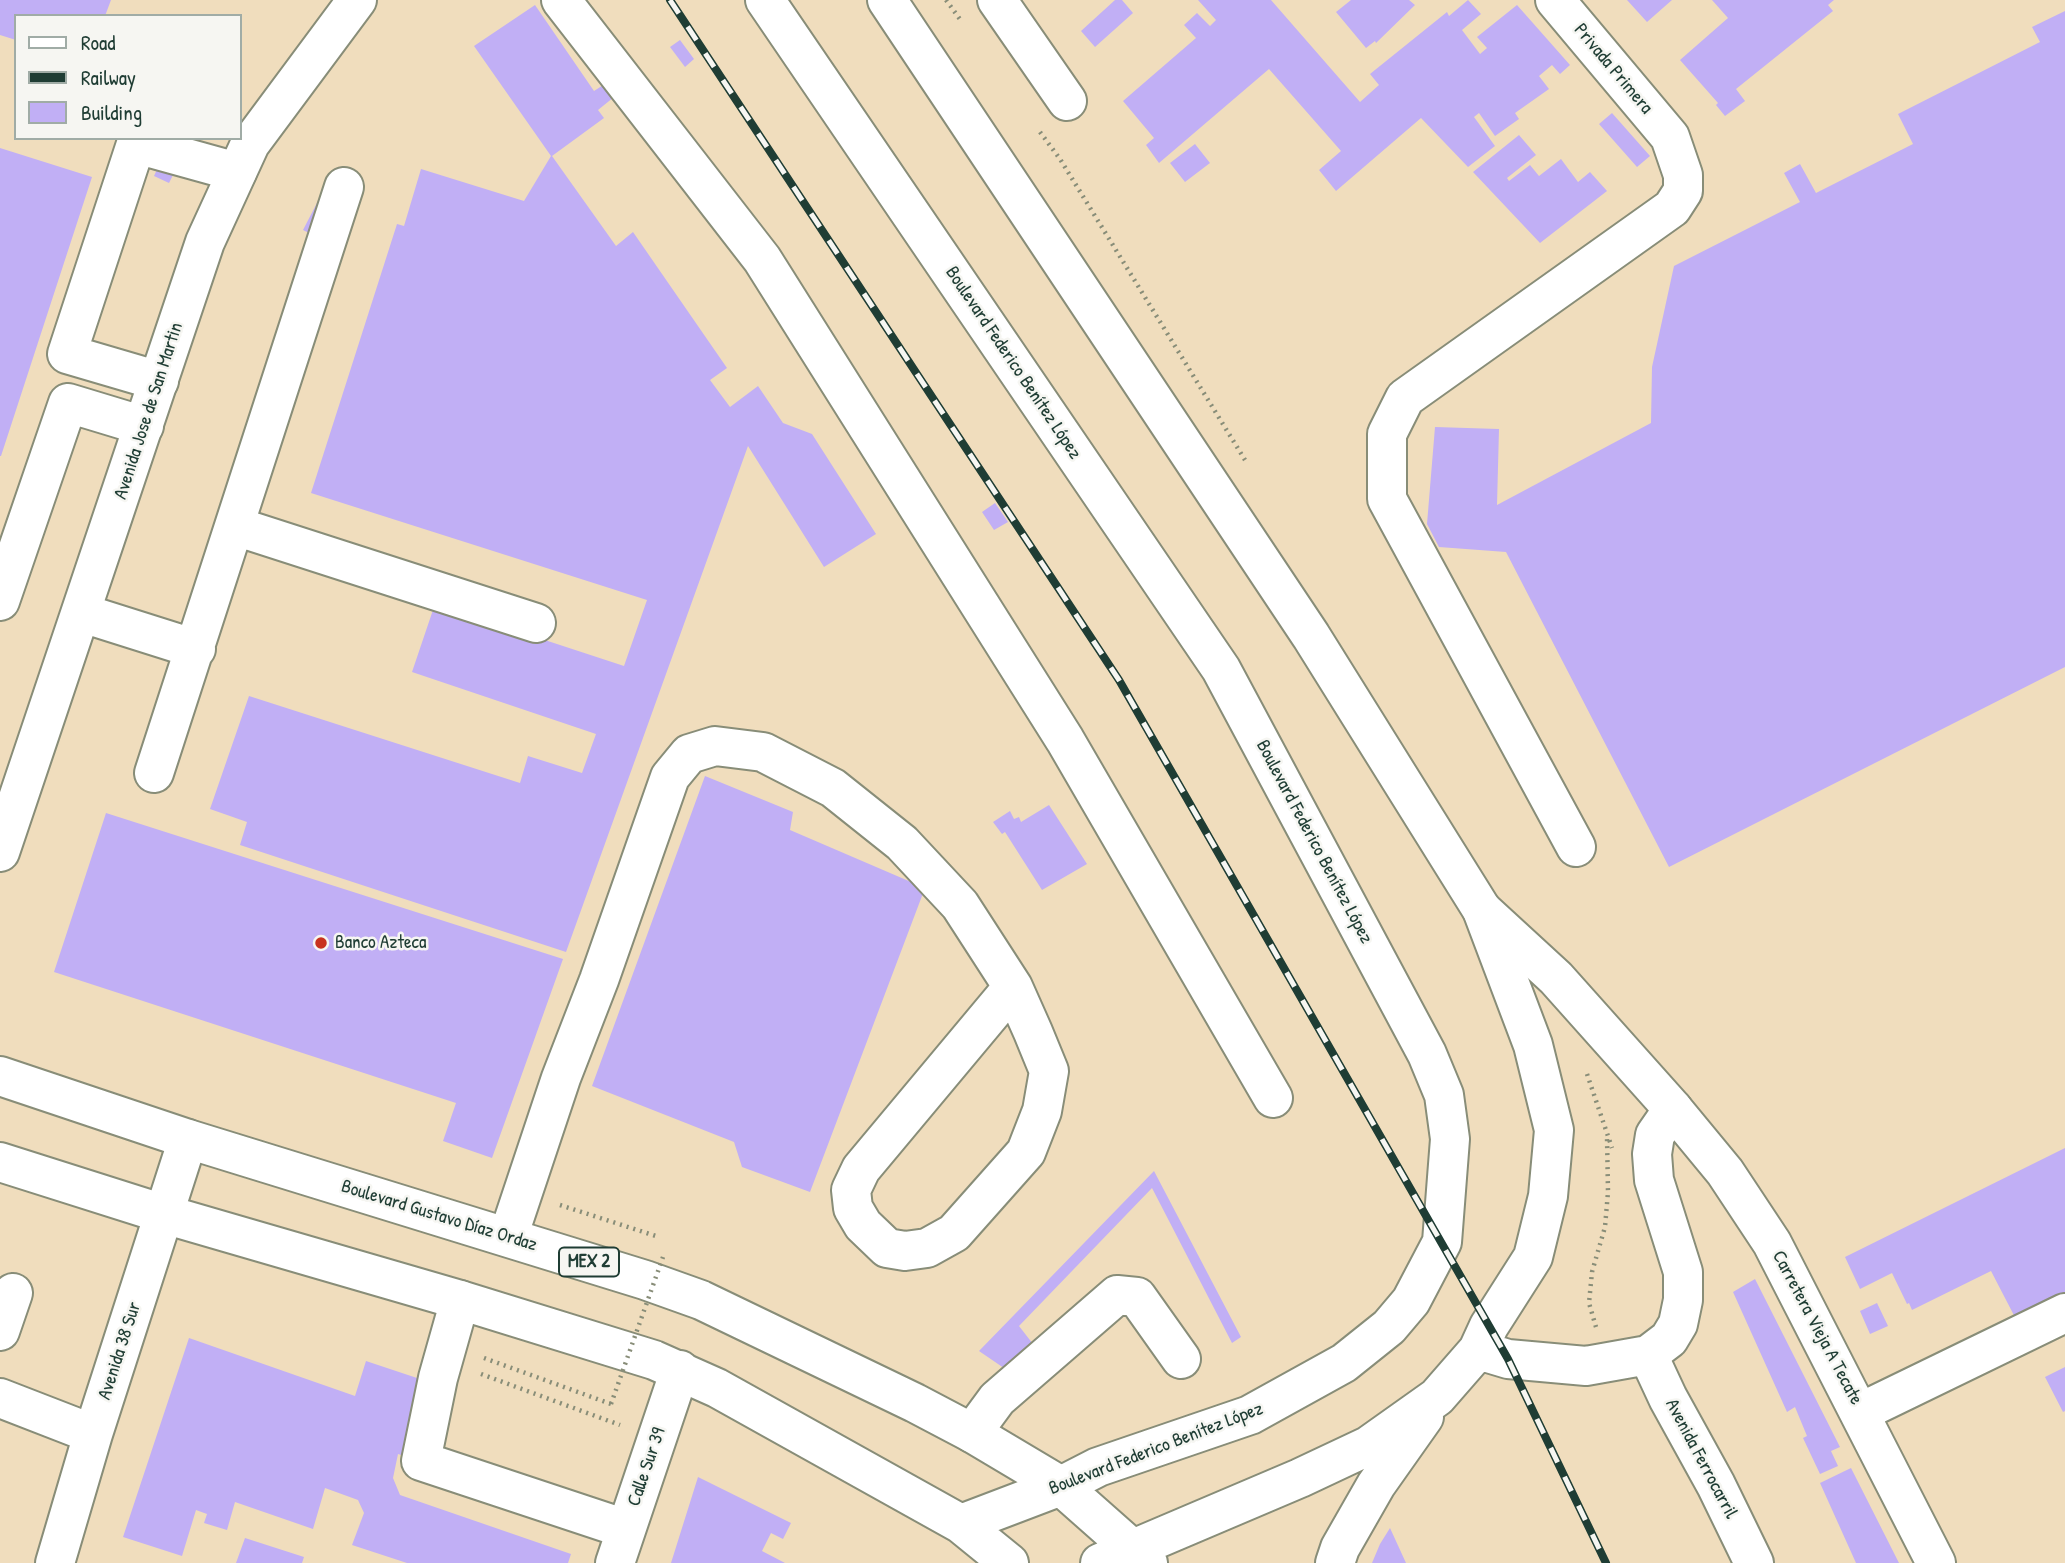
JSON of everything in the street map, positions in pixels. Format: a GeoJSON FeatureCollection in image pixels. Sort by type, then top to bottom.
{"type":"FeatureCollection","features":[{"type":"Feature","properties":{"kind":"main road"},"geometry":{"type":"LineString","coordinates":[[561,0],[762,259],[1065,740],[1273,1098]]}},
{"type":"Feature","properties":{"kind":"main road","name":"Boulevard Federico Benítez López"},"geometry":{"type":"LineString","coordinates":[[765,0],[1221,669],[1427,1054],[1444,1095],[1450,1139],[1442,1242],[1411,1301],[1389,1327],[1344,1363],[1250,1415],[1098,1467],[1061,1486],[961,1524]]}},
{"type":"Feature","properties":{"kind":"main road"},"geometry":{"type":"LineString","coordinates":[[887,0],[1311,636],[1482,910],[1533,1045],[1553,1130],[1548,1196],[1533,1257],[1489,1326],[1478,1350],[1437,1397],[1376,1485],[1340,1548],[1335,1563]]}},
{"type":"Feature","properties":{"kind":"main road"},"geometry":{"type":"LineString","coordinates":[[997,0],[1067,101]]}},
{"type":"Feature","properties":{"kind":"main road","name":"Privada Primera"},"geometry":{"type":"LineString","coordinates":[[1555,0],[1670,137],[1683,175],[1682,191],[1672,208],[1405,398],[1387,434],[1387,499],[1576,847]]}},
{"type":"Feature","properties":{"kind":"main road","name":"Avenida Jose de San Martin"},"geometry":{"type":"LineString","coordinates":[[2,839],[82,613],[205,242],[250,144],[352,2]]}},
{"type":"Feature","properties":{"kind":"main road"},"geometry":{"type":"LineString","coordinates":[[159,381],[68,354],[127,141],[237,172]]}},
{"type":"Feature","properties":{"kind":"main road"},"geometry":{"type":"LineString","coordinates":[[154,774],[344,187]]}},
{"type":"Feature","properties":{"kind":"main road"},"geometry":{"type":"LineString","coordinates":[[0,601],[68,403],[144,426]]}},
{"type":"Feature","properties":{"kind":"main road"},"geometry":{"type":"LineString","coordinates":[[235,526],[536,623]]}},
{"type":"Feature","properties":{"kind":"main road"},"geometry":{"type":"LineString","coordinates":[[82,613],[196,649]]}},
{"type":"Feature","properties":{"kind":"main road"},"geometry":{"type":"LineString","coordinates":[[508,1237],[561,1079],[599,980],[670,777],[689,754],[715,746],[763,752],[833,788],[902,843],[960,905],[1013,987],[1049,1071],[1042,1111],[1026,1152],[954,1233],[927,1248],[905,1251],[887,1248],[863,1226],[853,1209],[851,1190],[861,1169],[1013,987]]}},
{"type":"Feature","properties":{"kind":"main road","name":"Carretera Vieja A Tecate"},"geometry":{"type":"LineString","coordinates":[[1482,910],[1556,978],[1673,1108],[1725,1172],[1772,1243],[1937,1563]]}},
{"type":"Feature","properties":{"kind":"main road","name":"Boulevard Gustavo Díaz Ordaz"},"geometry":{"type":"LineString","coordinates":[[0,1076],[188,1139],[646,1280],[701,1300],[915,1403],[1061,1486],[1127,1558]]}},
{"type":"Feature","properties":{"kind":"main road"},"geometry":{"type":"LineString","coordinates":[[1478,1350],[1508,1359],[1586,1366],[1648,1355],[1669,1339],[1678,1324],[1683,1272],[1654,1180],[1651,1154],[1655,1135],[1673,1108]]}},
{"type":"Feature","properties":{"kind":"main road","name":"Avenida 38 Sur"},"geometry":{"type":"LineString","coordinates":[[55,1563],[93,1434],[188,1139]]}},
{"type":"Feature","properties":{"kind":"main road"},"geometry":{"type":"LineString","coordinates":[[0,1162],[164,1214],[631,1352],[680,1370],[718,1388],[961,1524],[1009,1563]]}},
{"type":"Feature","properties":{"kind":"main road"},"geometry":{"type":"LineString","coordinates":[[0,1331],[13,1293]]}},
{"type":"Feature","properties":{"kind":"main road"},"geometry":{"type":"LineString","coordinates":[[972,1433],[997,1399],[1117,1295],[1137,1297],[1181,1359]]}},
{"type":"Feature","properties":{"kind":"main road"},"geometry":{"type":"LineString","coordinates":[[460,1300],[438,1378],[421,1461],[620,1546]]}},
{"type":"Feature","properties":{"kind":"main road"},"geometry":{"type":"LineString","coordinates":[[1861,1412],[2065,1313]]}},
{"type":"Feature","properties":{"kind":"main road","name":"Avenida Ferrocarril"},"geometry":{"type":"LineString","coordinates":[[1648,1355],[1754,1563]]}},
{"type":"Feature","properties":{"kind":"main road","name":"Calle Sur 39"},"geometry":{"type":"LineString","coordinates":[[620,1546],[680,1370]]}},
{"type":"Feature","properties":{"kind":"main road"},"geometry":{"type":"LineString","coordinates":[[1127,1558],[1368,1446],[1437,1397]]}},
{"type":"Feature","properties":{"kind":"main road"},"geometry":{"type":"LineString","coordinates":[[0,1398],[93,1434]]}},
{"type":"Feature","properties":{"kind":"path"},"geometry":{"type":"LineString","coordinates":[[1603,1333],[1595,1325],[1590,1303],[1592,1272],[1605,1227],[1608,1192],[1607,1137]]}},
{"type":"Feature","properties":{"kind":"path"},"geometry":{"type":"LineString","coordinates":[[657,1438],[478,1373],[483,1357],[611,1404],[663,1258]]}},
{"type":"Feature","properties":{"kind":"building"},"geometry":{"type":"Polygon","coordinates":[[[0,0],[111,0],[106,14],[14,14],[14,39],[0,35],[0,0]]]}},
{"type":"Feature","properties":{"kind":"building"},"geometry":{"type":"Polygon","coordinates":[[[1115,0],[1122,0],[1133,13],[1095,47],[1081,31],[1115,0]]]}},
{"type":"Feature","properties":{"kind":"building"},"geometry":{"type":"Polygon","coordinates":[[[1198,0],[1271,0],[1360,102],[1379,85],[1370,74],[1447,12],[1449,16],[1468,0],[1481,14],[1462,30],[1480,54],[1487,48],[1477,37],[1517,5],[1570,65],[1560,74],[1552,65],[1539,76],[1549,89],[1515,113],[1519,119],[1495,136],[1479,113],[1474,117],[1495,146],[1468,167],[1421,118],[1336,191],[1319,170],[1341,151],[1269,69],[1159,163],[1146,145],[1154,138],[1123,101],[1196,38],[1184,25],[1197,13],[1210,26],[1216,20],[1198,0]]]}},
{"type":"Feature","properties":{"kind":"building"},"geometry":{"type":"Polygon","coordinates":[[[1351,0],[1409,0],[1415,5],[1376,43],[1375,41],[1366,48],[1336,12],[1351,0]]]}},
{"type":"Feature","properties":{"kind":"building"},"geometry":{"type":"Polygon","coordinates":[[[1627,0],[1672,0],[1647,22],[1627,0]]]}},
{"type":"Feature","properties":{"kind":"building"},"geometry":{"type":"Polygon","coordinates":[[[1712,0],[1834,0],[1828,5],[1833,11],[1736,89],[1745,101],[1725,116],[1716,105],[1718,103],[1680,60],[1728,18],[1712,0]]]}},
{"type":"Feature","properties":{"kind":"building"},"geometry":{"type":"Polygon","coordinates":[[[535,5],[594,91],[611,80],[614,97],[598,110],[604,118],[552,156],[616,246],[633,232],[727,368],[710,380],[730,407],[758,386],[783,423],[812,434],[876,534],[824,567],[748,446],[566,952],[240,845],[247,822],[210,809],[249,696],[520,783],[528,756],[582,773],[596,734],[412,672],[435,604],[624,666],[647,600],[311,493],[397,224],[404,226],[421,169],[524,201],[551,156],[474,46],[535,5]]]}},
{"type":"Feature","properties":{"kind":"building"},"geometry":{"type":"Polygon","coordinates":[[[2065,11],[2065,667],[1669,867],[1506,552],[1439,547],[1427,524],[1435,427],[1499,429],[1497,505],[1651,423],[1652,367],[1674,266],[1800,202],[1784,173],[1800,164],[1816,193],[1913,144],[1898,114],[2040,42],[2032,27],[2065,11]]]}},
{"type":"Feature","properties":{"kind":"building"},"geometry":{"type":"Polygon","coordinates":[[[680,40],[694,59],[685,67],[670,47],[680,40]]]}},
{"type":"Feature","properties":{"kind":"building"},"geometry":{"type":"Polygon","coordinates":[[[1612,113],[1650,156],[1637,167],[1599,124],[1612,113]]]}},
{"type":"Feature","properties":{"kind":"building"},"geometry":{"type":"Polygon","coordinates":[[[1519,135],[1536,155],[1507,178],[1509,181],[1530,165],[1539,176],[1561,159],[1578,182],[1590,172],[1607,191],[1540,243],[1473,172],[1519,135]]]}},
{"type":"Feature","properties":{"kind":"building"},"geometry":{"type":"Polygon","coordinates":[[[1195,144],[1210,163],[1185,182],[1170,163],[1195,144]]]}},
{"type":"Feature","properties":{"kind":"building"},"geometry":{"type":"Polygon","coordinates":[[[0,148],[92,177],[1,456],[0,456],[0,148]]]}},
{"type":"Feature","properties":{"kind":"building"},"geometry":{"type":"Polygon","coordinates":[[[161,161],[176,169],[169,183],[154,176],[161,161]]]}},
{"type":"Feature","properties":{"kind":"building"},"geometry":{"type":"Polygon","coordinates":[[[318,201],[334,210],[315,236],[303,230],[318,201]]]}},
{"type":"Feature","properties":{"kind":"building"},"geometry":{"type":"Polygon","coordinates":[[[995,503],[1008,522],[994,530],[982,512],[995,503]]]}},
{"type":"Feature","properties":{"kind":"building"},"geometry":{"type":"Polygon","coordinates":[[[705,776],[793,812],[790,830],[925,888],[810,1192],[742,1167],[734,1142],[592,1086],[705,776]]]}},
{"type":"Feature","properties":{"kind":"building"},"geometry":{"type":"Polygon","coordinates":[[[1049,805],[1087,864],[1042,890],[1005,832],[1002,834],[993,822],[1010,811],[1014,819],[1019,817],[1021,822],[1049,805]]]}},
{"type":"Feature","properties":{"kind":"building"},"geometry":{"type":"Polygon","coordinates":[[[106,813],[563,959],[492,1158],[443,1141],[456,1103],[54,972],[106,813]]]}},
{"type":"Feature","properties":{"kind":"building"},"geometry":{"type":"Polygon","coordinates":[[[2065,1148],[2065,1302],[2019,1325],[1991,1271],[1912,1310],[1892,1273],[1860,1289],[1845,1257],[2065,1148]]]}},
{"type":"Feature","properties":{"kind":"building"},"geometry":{"type":"Polygon","coordinates":[[[1154,1171],[1241,1337],[1232,1343],[1152,1188],[1019,1326],[1040,1353],[1017,1377],[979,1351],[1154,1171]]]}},
{"type":"Feature","properties":{"kind":"building"},"geometry":{"type":"Polygon","coordinates":[[[1755,1279],[1840,1447],[1831,1451],[1838,1466],[1820,1474],[1803,1438],[1807,1436],[1795,1407],[1787,1412],[1733,1292],[1755,1279]]]}},
{"type":"Feature","properties":{"kind":"building"},"geometry":{"type":"Polygon","coordinates":[[[1877,1303],[1888,1326],[1870,1334],[1860,1311],[1877,1303]]]}},
{"type":"Feature","properties":{"kind":"building"},"geometry":{"type":"Polygon","coordinates":[[[189,1338],[355,1396],[366,1361],[429,1382],[410,1458],[398,1454],[393,1478],[400,1495],[571,1554],[568,1563],[407,1563],[352,1545],[364,1513],[358,1500],[325,1488],[313,1529],[235,1502],[227,1530],[204,1523],[207,1514],[196,1510],[182,1556],[123,1537],[189,1338]]]}},
{"type":"Feature","properties":{"kind":"building"},"geometry":{"type":"Polygon","coordinates":[[[2065,1367],[2065,1411],[2063,1412],[2045,1377],[2065,1367]]]}},
{"type":"Feature","properties":{"kind":"building"},"geometry":{"type":"Polygon","coordinates":[[[1851,1468],[1899,1563],[1856,1563],[1820,1483],[1851,1468]]]}},
{"type":"Feature","properties":{"kind":"building"},"geometry":{"type":"Polygon","coordinates":[[[698,1477],[791,1523],[783,1539],[771,1533],[762,1551],[785,1563],[671,1563],[698,1477]]]}},
{"type":"Feature","properties":{"kind":"building"},"geometry":{"type":"Polygon","coordinates":[[[1390,1528],[1406,1563],[1372,1563],[1380,1544],[1390,1528]]]}},
{"type":"Feature","properties":{"kind":"building"},"geometry":{"type":"Polygon","coordinates":[[[245,1538],[304,1557],[302,1563],[236,1563],[245,1538]]]}},
{"type":"Feature","properties":{"kind":"railway"},"geometry":{"type":"LineString","coordinates":[[670,0],[1119,680],[1508,1359],[1606,1563]]}},
{"type":"Feature","properties":{"kind":"place","name":"Banco Azteca"},"geometry":{"type":"Point","coordinates":[321,943]}}]}
